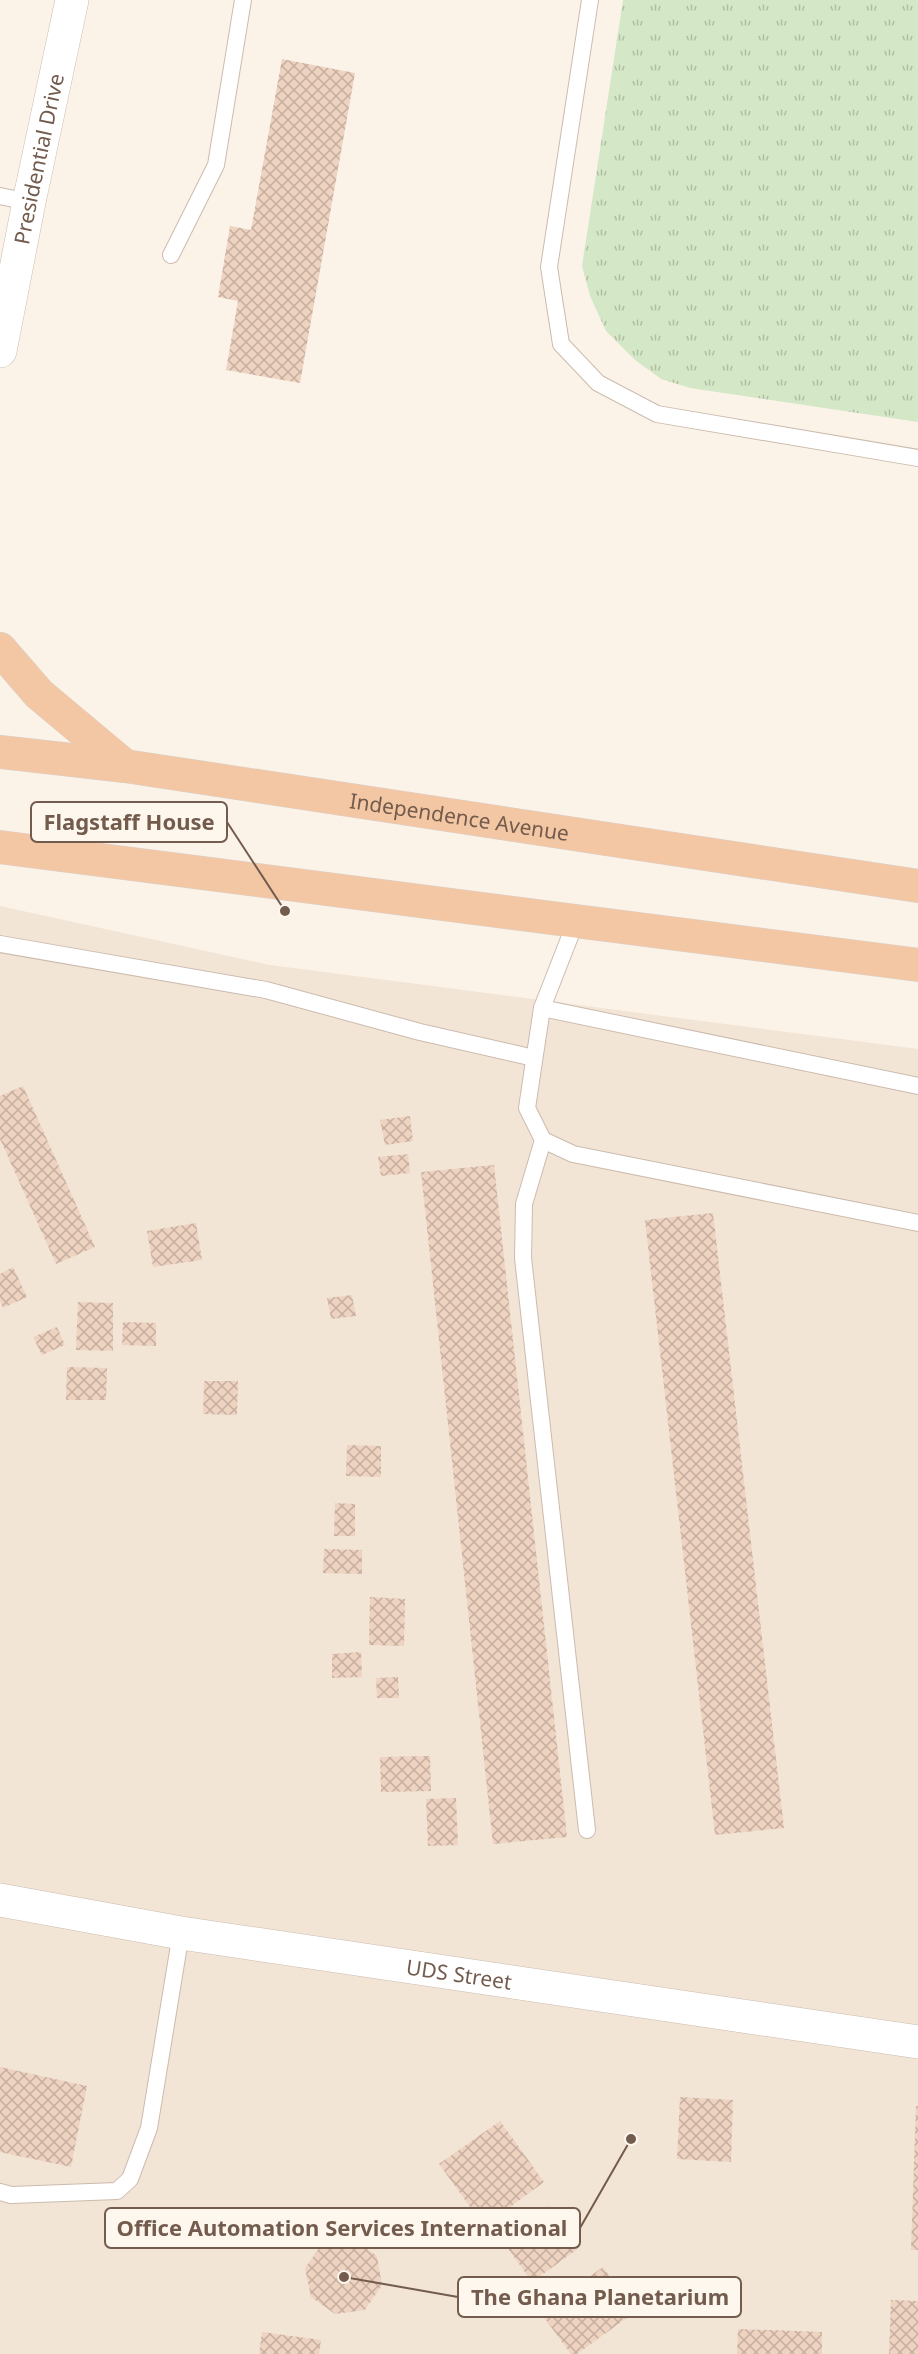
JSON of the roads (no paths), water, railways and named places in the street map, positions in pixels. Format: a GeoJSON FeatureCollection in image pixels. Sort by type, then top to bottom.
{"type":"FeatureCollection","features":[{"type":"Feature","properties":{"kind":"highway"},"geometry":{"type":"LineString","coordinates":[[0,649],[39,694],[126,766]]}},
{"type":"Feature","properties":{"kind":"highway","name":"Independence Avenue"},"geometry":{"type":"LineString","coordinates":[[0,752],[126,766],[918,886]]}},
{"type":"Feature","properties":{"kind":"highway"},"geometry":{"type":"LineString","coordinates":[[0,847],[918,965]]}},
{"type":"Feature","properties":{"kind":"street","name":"Presidential Drive"},"geometry":{"type":"LineString","coordinates":[[0,351],[14,199],[72,0]]}},
{"type":"Feature","properties":{"kind":"street","name":"UDS Street"},"geometry":{"type":"LineString","coordinates":[[0,1900],[181,1933],[918,2042]]}},
{"type":"Feature","properties":{"kind":"lane"},"geometry":{"type":"LineString","coordinates":[[171,255],[216,165],[243,0]]}},
{"type":"Feature","properties":{"kind":"lane"},"geometry":{"type":"LineString","coordinates":[[590,0],[549,267],[561,344],[598,383],[657,414],[918,458]]}},
{"type":"Feature","properties":{"kind":"lane"},"geometry":{"type":"LineString","coordinates":[[576,921],[542,1008],[526,1108],[543,1140],[573,1154],[918,1223]]}},
{"type":"Feature","properties":{"kind":"lane"},"geometry":{"type":"LineString","coordinates":[[0,944],[266,990],[420,1032],[534,1058]]}},
{"type":"Feature","properties":{"kind":"lane"},"geometry":{"type":"LineString","coordinates":[[542,1008],[918,1086]]}},
{"type":"Feature","properties":{"kind":"lane"},"geometry":{"type":"LineString","coordinates":[[543,1140],[524,1204],[523,1258],[587,1830]]}},
{"type":"Feature","properties":{"kind":"lane"},"geometry":{"type":"LineString","coordinates":[[0,2192],[11,2195],[117,2191],[130,2179],[149,2128],[181,1933]]}},
{"type":"Feature","properties":{"kind":"place","name":"Flagstaff House"},"geometry":{"type":"Point","coordinates":[285,911]}},
{"type":"Feature","properties":{"kind":"place","name":"Office Automation Services International"},"geometry":{"type":"Point","coordinates":[631,2139]}},
{"type":"Feature","properties":{"kind":"place","name":"The Ghana Planetarium"},"geometry":{"type":"Point","coordinates":[344,2277]}}]}
